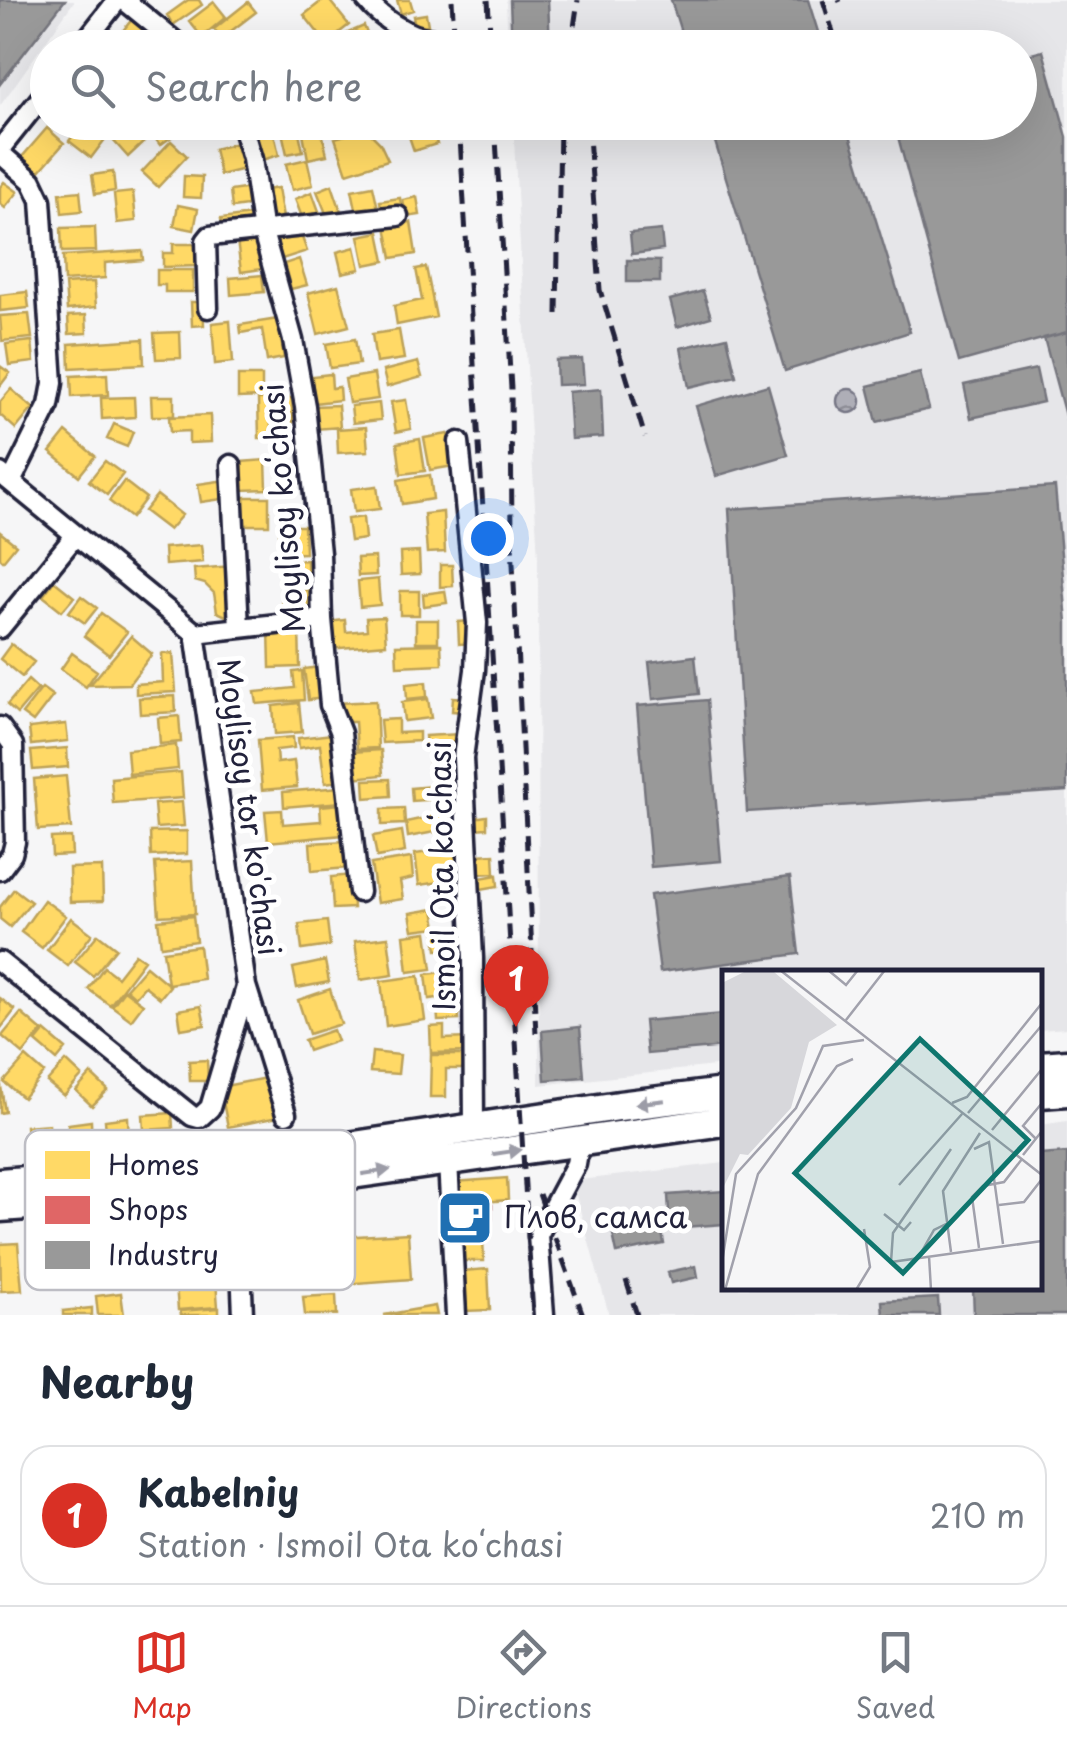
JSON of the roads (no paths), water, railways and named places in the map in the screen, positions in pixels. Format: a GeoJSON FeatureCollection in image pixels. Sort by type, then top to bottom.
{"type":"FeatureCollection","features":[{"type":"Feature","properties":{"kind":"main road"},"geometry":{"type":"LineString","coordinates":[[1042,1066],[1067,1064]]}},
{"type":"Feature","properties":{"kind":"main road"},"geometry":{"type":"LineString","coordinates":[[1042,1093],[1067,1091]]}},
{"type":"Feature","properties":{"kind":"main road"},"geometry":{"type":"LineString","coordinates":[[355,1148],[619,1106],[722,1094]]}},
{"type":"Feature","properties":{"kind":"main road"},"geometry":{"type":"LineString","coordinates":[[355,1174],[722,1121]]}},
{"type":"Feature","properties":{"kind":"main road"},"geometry":{"type":"LineString","coordinates":[[0,1183],[25,1181]]}},
{"type":"Feature","properties":{"kind":"main road"},"geometry":{"type":"LineString","coordinates":[[0,1207],[25,1205]]}},
{"type":"Feature","properties":{"kind":"street"},"geometry":{"type":"LineString","coordinates":[[366,0],[376,12],[406,30]]}},
{"type":"Feature","properties":{"kind":"street"},"geometry":{"type":"LineString","coordinates":[[96,30],[121,1],[160,30]]}},
{"type":"Feature","properties":{"kind":"street"},"geometry":{"type":"LineString","coordinates":[[5,477],[49,405],[53,382],[41,200],[32,181],[0,151],[30,112]]}},
{"type":"Feature","properties":{"kind":"street","name":"Moylisoy koʻchasi"},"geometry":{"type":"LineString","coordinates":[[246,140],[263,232],[294,340],[305,406],[330,705],[342,733],[360,892]]}},
{"type":"Feature","properties":{"kind":"street"},"geometry":{"type":"LineString","coordinates":[[208,308],[208,238],[398,216]]}},
{"type":"Feature","properties":{"kind":"street","name":"Ismoil Ota koʻchasi"},"geometry":{"type":"LineString","coordinates":[[459,442],[477,623],[463,758],[474,958],[474,1130]]}},
{"type":"Feature","properties":{"kind":"street"},"geometry":{"type":"LineString","coordinates":[[230,465],[239,628]]}},
{"type":"Feature","properties":{"kind":"street","name":"Moylisoy tor ko'chasi"},"geometry":{"type":"LineString","coordinates":[[5,477],[195,633],[246,986],[286,1114]]}},
{"type":"Feature","properties":{"kind":"street"},"geometry":{"type":"LineString","coordinates":[[0,628],[75,536]]}},
{"type":"Feature","properties":{"kind":"street"},"geometry":{"type":"LineString","coordinates":[[195,633],[322,619]]}},
{"type":"Feature","properties":{"kind":"street"},"geometry":{"type":"LineString","coordinates":[[0,727],[13,745],[16,842],[0,870]]}},
{"type":"Feature","properties":{"kind":"street"},"geometry":{"type":"LineString","coordinates":[[0,962],[199,1118],[210,1108],[246,986]]}},
{"type":"Feature","properties":{"kind":"street"},"geometry":{"type":"LineString","coordinates":[[544,1315],[538,1234],[576,1164],[580,1140]]}},
{"type":"Feature","properties":{"kind":"street"},"geometry":{"type":"LineString","coordinates":[[448,1161],[456,1315]]}},
{"type":"Feature","properties":{"kind":"street"},"geometry":{"type":"LineString","coordinates":[[242,1290],[243,1315]]}},
{"type":"Feature","properties":{"kind":"water"},"geometry":{"type":"Polygon","coordinates":[[[849,389],[858,392],[858,410],[849,413],[840,410],[837,401],[840,392],[849,389]]]}},
{"type":"Feature","properties":{"kind":"railway"},"geometry":{"type":"LineString","coordinates":[[452,0],[454,30]]}},
{"type":"Feature","properties":{"kind":"railway"},"geometry":{"type":"LineString","coordinates":[[488,0],[490,30]]}},
{"type":"Feature","properties":{"kind":"railway"},"geometry":{"type":"LineString","coordinates":[[574,30],[578,0]]}},
{"type":"Feature","properties":{"kind":"railway"},"geometry":{"type":"LineString","coordinates":[[823,0],[832,30]]}},
{"type":"Feature","properties":{"kind":"railway"},"geometry":{"type":"LineString","coordinates":[[460,140],[533,1315]]}},
{"type":"Feature","properties":{"kind":"railway"},"geometry":{"type":"LineString","coordinates":[[496,140],[511,389],[512,543],[536,1034]]}},
{"type":"Feature","properties":{"kind":"railway"},"geometry":{"type":"LineString","coordinates":[[557,314],[560,140]]}},
{"type":"Feature","properties":{"kind":"railway"},"geometry":{"type":"LineString","coordinates":[[589,140],[600,290],[645,437]]}},
{"type":"Feature","properties":{"kind":"railway"},"geometry":{"type":"LineString","coordinates":[[539,1194],[583,1315]]}},
{"type":"Feature","properties":{"kind":"railway"},"geometry":{"type":"LineString","coordinates":[[626,1280],[637,1315]]}},
{"type":"Feature","properties":{"kind":"place","name":"Kabelniy"},"geometry":{"type":"Point","coordinates":[516,1027]}},
{"type":"Feature","properties":{"kind":"place","name":"Плов, самса"},"geometry":{"type":"Point","coordinates":[465,1218]}}]}
